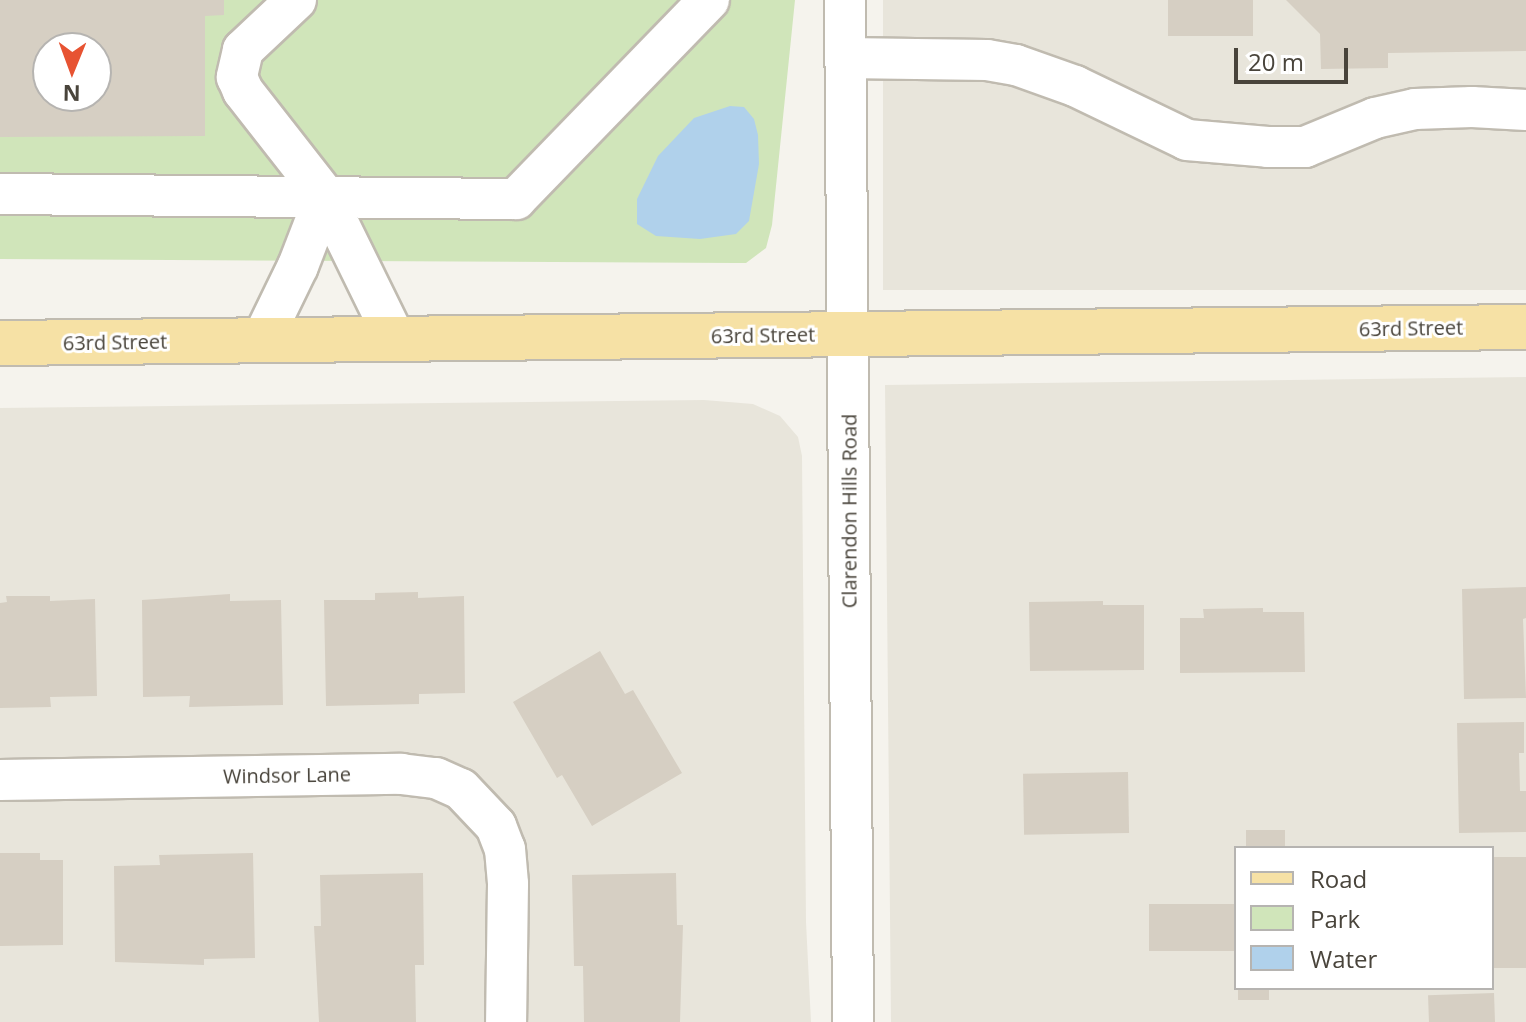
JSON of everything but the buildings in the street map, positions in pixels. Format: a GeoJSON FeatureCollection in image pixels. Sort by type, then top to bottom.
{"type":"FeatureCollection","features":[{"type":"Feature","properties":{"kind":"main road","name":"63rd Street"},"geometry":{"type":"LineString","coordinates":[[0,343],[1526,327]]}},
{"type":"Feature","properties":{"kind":"street"},"geometry":{"type":"LineString","coordinates":[[296,0],[243,50],[237,77],[243,91],[325,196],[395,339]]}},
{"type":"Feature","properties":{"kind":"street"},"geometry":{"type":"LineString","coordinates":[[0,194],[516,199],[709,0]]}},
{"type":"Feature","properties":{"kind":"street","name":"Clarendon Hills Road"},"geometry":{"type":"LineString","coordinates":[[845,0],[853,1022]]}},
{"type":"Feature","properties":{"kind":"street"},"geometry":{"type":"LineString","coordinates":[[845,58],[987,60],[1016,65],[1075,86],[1187,140],[1254,146],[1305,147],[1375,118],[1415,109],[1472,107],[1526,110]]}},
{"type":"Feature","properties":{"kind":"street"},"geometry":{"type":"LineString","coordinates":[[262,340],[298,266],[325,196]]}},
{"type":"Feature","properties":{"kind":"street","name":"Windsor Lane"},"geometry":{"type":"LineString","coordinates":[[0,780],[401,774],[436,778],[461,789],[496,826],[505,849],[508,884],[506,1022]]}},
{"type":"Feature","properties":{"kind":"shaded area"},"geometry":{"type":"Polygon","coordinates":[[[883,0],[1526,0],[1526,290],[883,290],[883,0]]]}},
{"type":"Feature","properties":{"kind":"shaded area"},"geometry":{"type":"Polygon","coordinates":[[[1526,377],[1526,1022],[891,1022],[885,385],[1526,377]]]}},
{"type":"Feature","properties":{"kind":"shaded area"},"geometry":{"type":"Polygon","coordinates":[[[704,400],[753,404],[780,416],[798,437],[802,456],[806,922],[811,1022],[0,1022],[0,408],[704,400]]]}},
{"type":"Feature","properties":{"kind":"green space"},"geometry":{"type":"Polygon","coordinates":[[[0,0],[795,0],[772,225],[766,248],[746,263],[0,259],[0,0]]]}},
{"type":"Feature","properties":{"kind":"water"},"geometry":{"type":"Polygon","coordinates":[[[730,106],[744,107],[754,119],[758,135],[759,164],[749,221],[736,234],[700,239],[656,236],[637,224],[637,199],[658,156],[694,118],[730,106]]]}}]}
